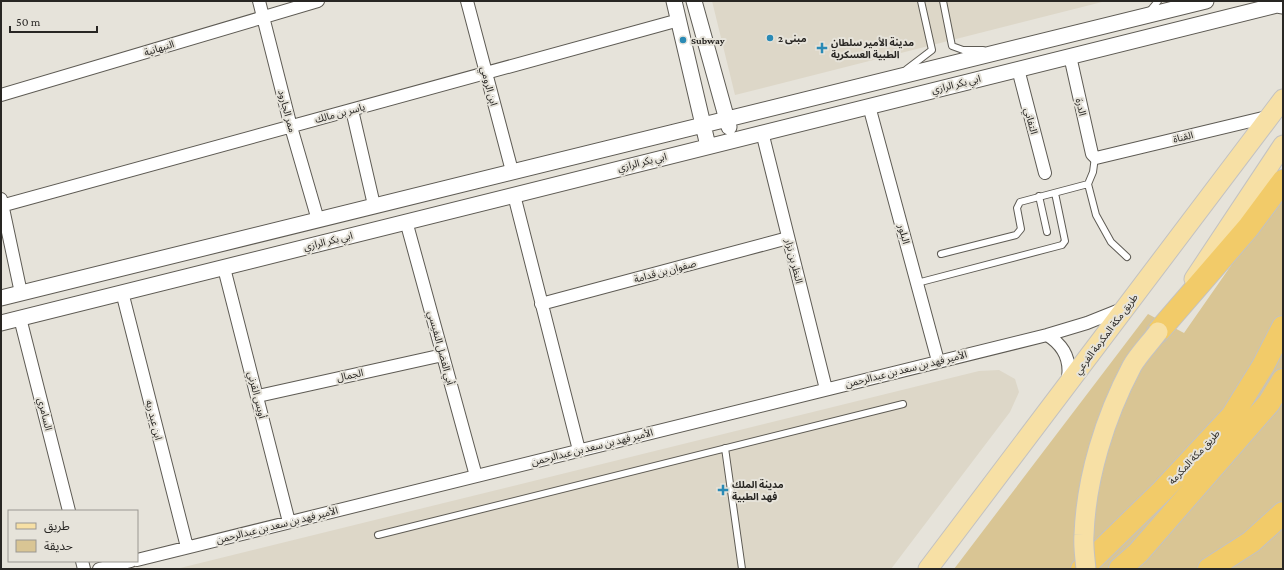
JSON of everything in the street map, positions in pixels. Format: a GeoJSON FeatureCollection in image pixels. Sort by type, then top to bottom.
{"type":"FeatureCollection","features":[{"type":"Feature","properties":{"kind":"highway"},"geometry":{"type":"LineString","coordinates":[[1158,332],[1248,228],[1283,181]]}},
{"type":"Feature","properties":{"kind":"highway","name":"طريق مكة المكرمة"},"geometry":{"type":"LineString","coordinates":[[1082,569],[1163,490],[1232,416],[1263,366],[1283,327]]}},
{"type":"Feature","properties":{"kind":"highway","name":"طريق مكة المكرمة"},"geometry":{"type":"LineString","coordinates":[[1120,569],[1138,553],[1269,403],[1283,380]]}},
{"type":"Feature","properties":{"kind":"highway"},"geometry":{"type":"LineString","coordinates":[[1209,569],[1251,542],[1283,513]]}},
{"type":"Feature","properties":{"kind":"main road","name":"طريق مكة المكرمة الفرعي"},"geometry":{"type":"LineString","coordinates":[[928,569],[1125,307],[1272,116],[1283,99]]}},
{"type":"Feature","properties":{"kind":"main road"},"geometry":{"type":"LineString","coordinates":[[1086,569],[1083,536],[1088,497],[1101,442],[1112,410],[1133,365],[1158,332],[1283,145]]}},
{"type":"Feature","properties":{"kind":"street","name":"ممر الجارود"},"geometry":{"type":"LineString","coordinates":[[259,1],[318,220]]}},
{"type":"Feature","properties":{"kind":"street","name":"النبهانية"},"geometry":{"type":"LineString","coordinates":[[1,95],[318,1]]}},
{"type":"Feature","properties":{"kind":"street","name":"ابن الرومي"},"geometry":{"type":"LineString","coordinates":[[467,1],[512,171]]}},
{"type":"Feature","properties":{"kind":"street"},"geometry":{"type":"LineString","coordinates":[[674,1],[708,146]]}},
{"type":"Feature","properties":{"kind":"street"},"geometry":{"type":"LineString","coordinates":[[694,1],[732,140]]}},
{"type":"Feature","properties":{"kind":"street"},"geometry":{"type":"LineString","coordinates":[[1,298],[726,118],[1206,1]]}},
{"type":"Feature","properties":{"kind":"street","name":"ابي بكر الرازي"},"geometry":{"type":"LineString","coordinates":[[1,322],[224,268],[406,221],[1070,56],[1277,5],[1283,6]]}},
{"type":"Feature","properties":{"kind":"street","name":"ياسر بن مالك"},"geometry":{"type":"LineString","coordinates":[[1,204],[292,127],[679,20]]}},
{"type":"Feature","properties":{"kind":"street","name":"الدرة"},"geometry":{"type":"LineString","coordinates":[[1070,56],[1092,154],[1095,157]]}},
{"type":"Feature","properties":{"kind":"street","name":"التفاني"},"geometry":{"type":"LineString","coordinates":[[1018,69],[1045,173]]}},
{"type":"Feature","properties":{"kind":"street","name":"البلور"},"geometry":{"type":"LineString","coordinates":[[870,106],[938,361]]}},
{"type":"Feature","properties":{"kind":"street"},"geometry":{"type":"LineString","coordinates":[[352,110],[374,205]]}},
{"type":"Feature","properties":{"kind":"street","name":"القناة"},"geometry":{"type":"LineString","coordinates":[[1095,157],[1099,158],[1272,116]]}},
{"type":"Feature","properties":{"kind":"street","name":"النظر بن نزار"},"geometry":{"type":"LineString","coordinates":[[762,132],[826,389]]}},
{"type":"Feature","properties":{"kind":"street"},"geometry":{"type":"LineString","coordinates":[[514,195],[579,450]]}},
{"type":"Feature","properties":{"kind":"street"},"geometry":{"type":"LineString","coordinates":[[1,204],[22,293]]}},
{"type":"Feature","properties":{"kind":"street","name":"أبي الفضل النفيسي"},"geometry":{"type":"LineString","coordinates":[[406,221],[476,476]]}},
{"type":"Feature","properties":{"kind":"street","name":"صفوان بن قدامة"},"geometry":{"type":"LineString","coordinates":[[541,304],[788,238]]}},
{"type":"Feature","properties":{"kind":"street","name":"أويس القرني"},"geometry":{"type":"LineString","coordinates":[[224,268],[258,396],[289,522]]}},
{"type":"Feature","properties":{"kind":"street","name":"ابن عبد ربه"},"geometry":{"type":"LineString","coordinates":[[122,292],[187,547]]}},
{"type":"Feature","properties":{"kind":"street","name":"الأمير فهد بن سعد بن عبدالرحمن"},"geometry":{"type":"LineString","coordinates":[[138,560],[1047,335],[1087,323],[1125,307]]}},
{"type":"Feature","properties":{"kind":"street","name":"السامري"},"geometry":{"type":"LineString","coordinates":[[20,318],[69,510]]}},
{"type":"Feature","properties":{"kind":"street"},"geometry":{"type":"LineString","coordinates":[[1047,335],[1059,344],[1067,358],[1069,374],[1064,390]]}},
{"type":"Feature","properties":{"kind":"street","name":"الجمال"},"geometry":{"type":"LineString","coordinates":[[258,396],[443,355]]}},
{"type":"Feature","properties":{"kind":"street"},"geometry":{"type":"LineString","coordinates":[[99,569],[127,562]]}},
{"type":"Feature","properties":{"kind":"lane"},"geometry":{"type":"LineString","coordinates":[[894,77],[916,64],[932,50],[921,1]]}},
{"type":"Feature","properties":{"kind":"lane"},"geometry":{"type":"LineString","coordinates":[[943,1],[952,46],[963,50],[1001,51]]}},
{"type":"Feature","properties":{"kind":"lane"},"geometry":{"type":"LineString","coordinates":[[1146,16],[1158,1]]}},
{"type":"Feature","properties":{"kind":"lane"},"geometry":{"type":"LineString","coordinates":[[1095,157],[1093,172],[1088,184],[1100,225],[1111,242],[1127,257]]}},
{"type":"Feature","properties":{"kind":"lane"},"geometry":{"type":"LineString","coordinates":[[941,254],[1016,235],[1021,228],[1018,205],[1022,201],[1088,184]]}},
{"type":"Feature","properties":{"kind":"lane"},"geometry":{"type":"LineString","coordinates":[[917,283],[1062,245],[1065,241],[1055,193]]}},
{"type":"Feature","properties":{"kind":"lane"},"geometry":{"type":"LineString","coordinates":[[1039,196],[1047,232]]}},
{"type":"Feature","properties":{"kind":"lane"},"geometry":{"type":"LineString","coordinates":[[378,535],[904,404]]}},
{"type":"Feature","properties":{"kind":"lane"},"geometry":{"type":"LineString","coordinates":[[725,448],[742,569]]}},
{"type":"Feature","properties":{"kind":"shaded area","name":"مدينة الأمير سلطان الطبية العسكرية"},"geometry":{"type":"Polygon","coordinates":[[[712,1],[1106,1],[735,95],[712,1]]]}},
{"type":"Feature","properties":{"kind":"shaded area","name":"مدينة الملك فهد الطبية"},"geometry":{"type":"Polygon","coordinates":[[[999,370],[1015,379],[1019,392],[1010,412],[891,569],[176,569],[979,371],[999,370]]]}},
{"type":"Feature","properties":{"kind":"green space"},"geometry":{"type":"Polygon","coordinates":[[[1283,191],[1283,569],[954,569],[1148,314],[1184,333],[1283,191]]]}},
{"type":"Feature","properties":{"kind":"place","name":"مبنى 2"},"geometry":{"type":"Point","coordinates":[770,38]}},
{"type":"Feature","properties":{"kind":"place","name":"Subway"},"geometry":{"type":"Point","coordinates":[683,40]}},
{"type":"Feature","properties":{"kind":"place","name":"مدينة الأمير سلطان الطبية العسكرية"},"geometry":{"type":"Point","coordinates":[822,48]}},
{"type":"Feature","properties":{"kind":"place","name":"مدينة الملك فهد الطبية"},"geometry":{"type":"Point","coordinates":[723,490]}}]}
